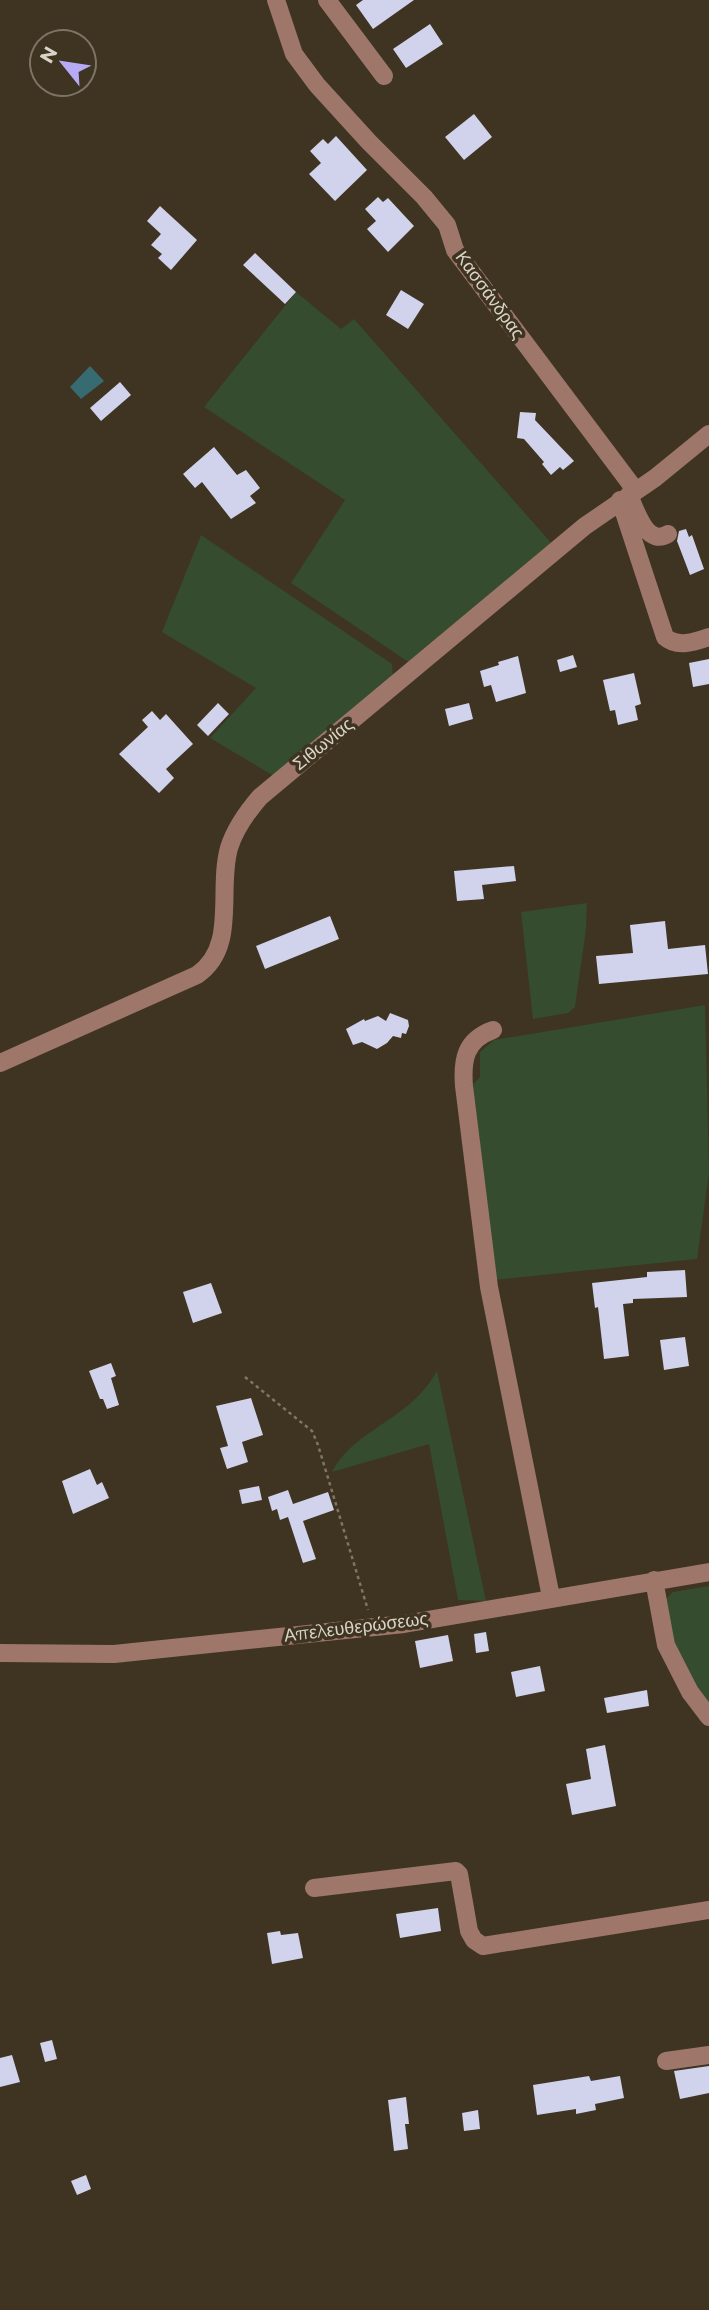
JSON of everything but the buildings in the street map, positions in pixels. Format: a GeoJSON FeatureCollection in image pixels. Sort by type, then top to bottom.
{"type":"FeatureCollection","features":[{"type":"Feature","properties":{"kind":"street","name":"Κασσάνδρας"},"geometry":{"type":"LineString","coordinates":[[276,0],[294,54],[309,75],[447,225],[455,250],[628,495]]}},
{"type":"Feature","properties":{"kind":"street"},"geometry":{"type":"LineString","coordinates":[[327,0],[384,76]]}},
{"type":"Feature","properties":{"kind":"street","name":"Σιθωνίας"},"geometry":{"type":"LineString","coordinates":[[0,1063],[197,975],[208,967],[217,956],[221,941],[229,848],[242,822],[260,797],[585,526],[709,435]]}},
{"type":"Feature","properties":{"kind":"street"},"geometry":{"type":"LineString","coordinates":[[628,495],[648,533],[657,537],[668,534]]}},
{"type":"Feature","properties":{"kind":"street"},"geometry":{"type":"LineString","coordinates":[[628,495],[665,636],[673,642],[683,643],[709,637]]}},
{"type":"Feature","properties":{"kind":"street"},"geometry":{"type":"LineString","coordinates":[[493,1030],[480,1035],[468,1048],[463,1067],[464,1086],[489,1287],[551,1597]]}},
{"type":"Feature","properties":{"kind":"street","name":"Απελευθερώσεως"},"geometry":{"type":"LineString","coordinates":[[0,1653],[114,1654],[404,1624],[709,1572]]}},
{"type":"Feature","properties":{"kind":"street"},"geometry":{"type":"LineString","coordinates":[[654,1580],[666,1645],[690,1692],[709,1717]]}},
{"type":"Feature","properties":{"kind":"street"},"geometry":{"type":"LineString","coordinates":[[314,1888],[456,1871],[475,1947],[709,1910]]}},
{"type":"Feature","properties":{"kind":"street"},"geometry":{"type":"LineString","coordinates":[[666,2061],[709,2055]]}},
{"type":"Feature","properties":{"kind":"path"},"geometry":{"type":"LineString","coordinates":[[245,1377],[312,1431],[373,1626]]}},
{"type":"Feature","properties":{"kind":"green space"},"geometry":{"type":"Polygon","coordinates":[[[296,292],[341,329],[354,319],[553,545],[416,661],[407,661],[291,583],[345,500],[204,407],[296,292]]]}},
{"type":"Feature","properties":{"kind":"green space"},"geometry":{"type":"Polygon","coordinates":[[[201,535],[392,664],[393,679],[274,776],[210,738],[256,688],[162,632],[201,535]]]}},
{"type":"Feature","properties":{"kind":"green space"},"geometry":{"type":"Polygon","coordinates":[[[587,903],[575,1007],[568,1013],[533,1019],[521,912],[587,903]]]}},
{"type":"Feature","properties":{"kind":"green space"},"geometry":{"type":"Polygon","coordinates":[[[705,1005],[709,1173],[697,1259],[493,1280],[468,1090],[480,1077],[480,1052],[494,1040],[705,1005]]]}},
{"type":"Feature","properties":{"kind":"green space"},"geometry":{"type":"Polygon","coordinates":[[[437,1371],[486,1601],[458,1600],[429,1444],[332,1472],[349,1449],[410,1404],[425,1389],[437,1371]]]}},
{"type":"Feature","properties":{"kind":"green space"},"geometry":{"type":"Polygon","coordinates":[[[709,1586],[709,1705],[697,1690],[667,1634],[666,1599],[673,1592],[709,1586]]]}},
{"type":"Feature","properties":{"kind":"water"},"geometry":{"type":"Polygon","coordinates":[[[90,366],[104,381],[81,399],[70,387],[90,366]]]}}]}
